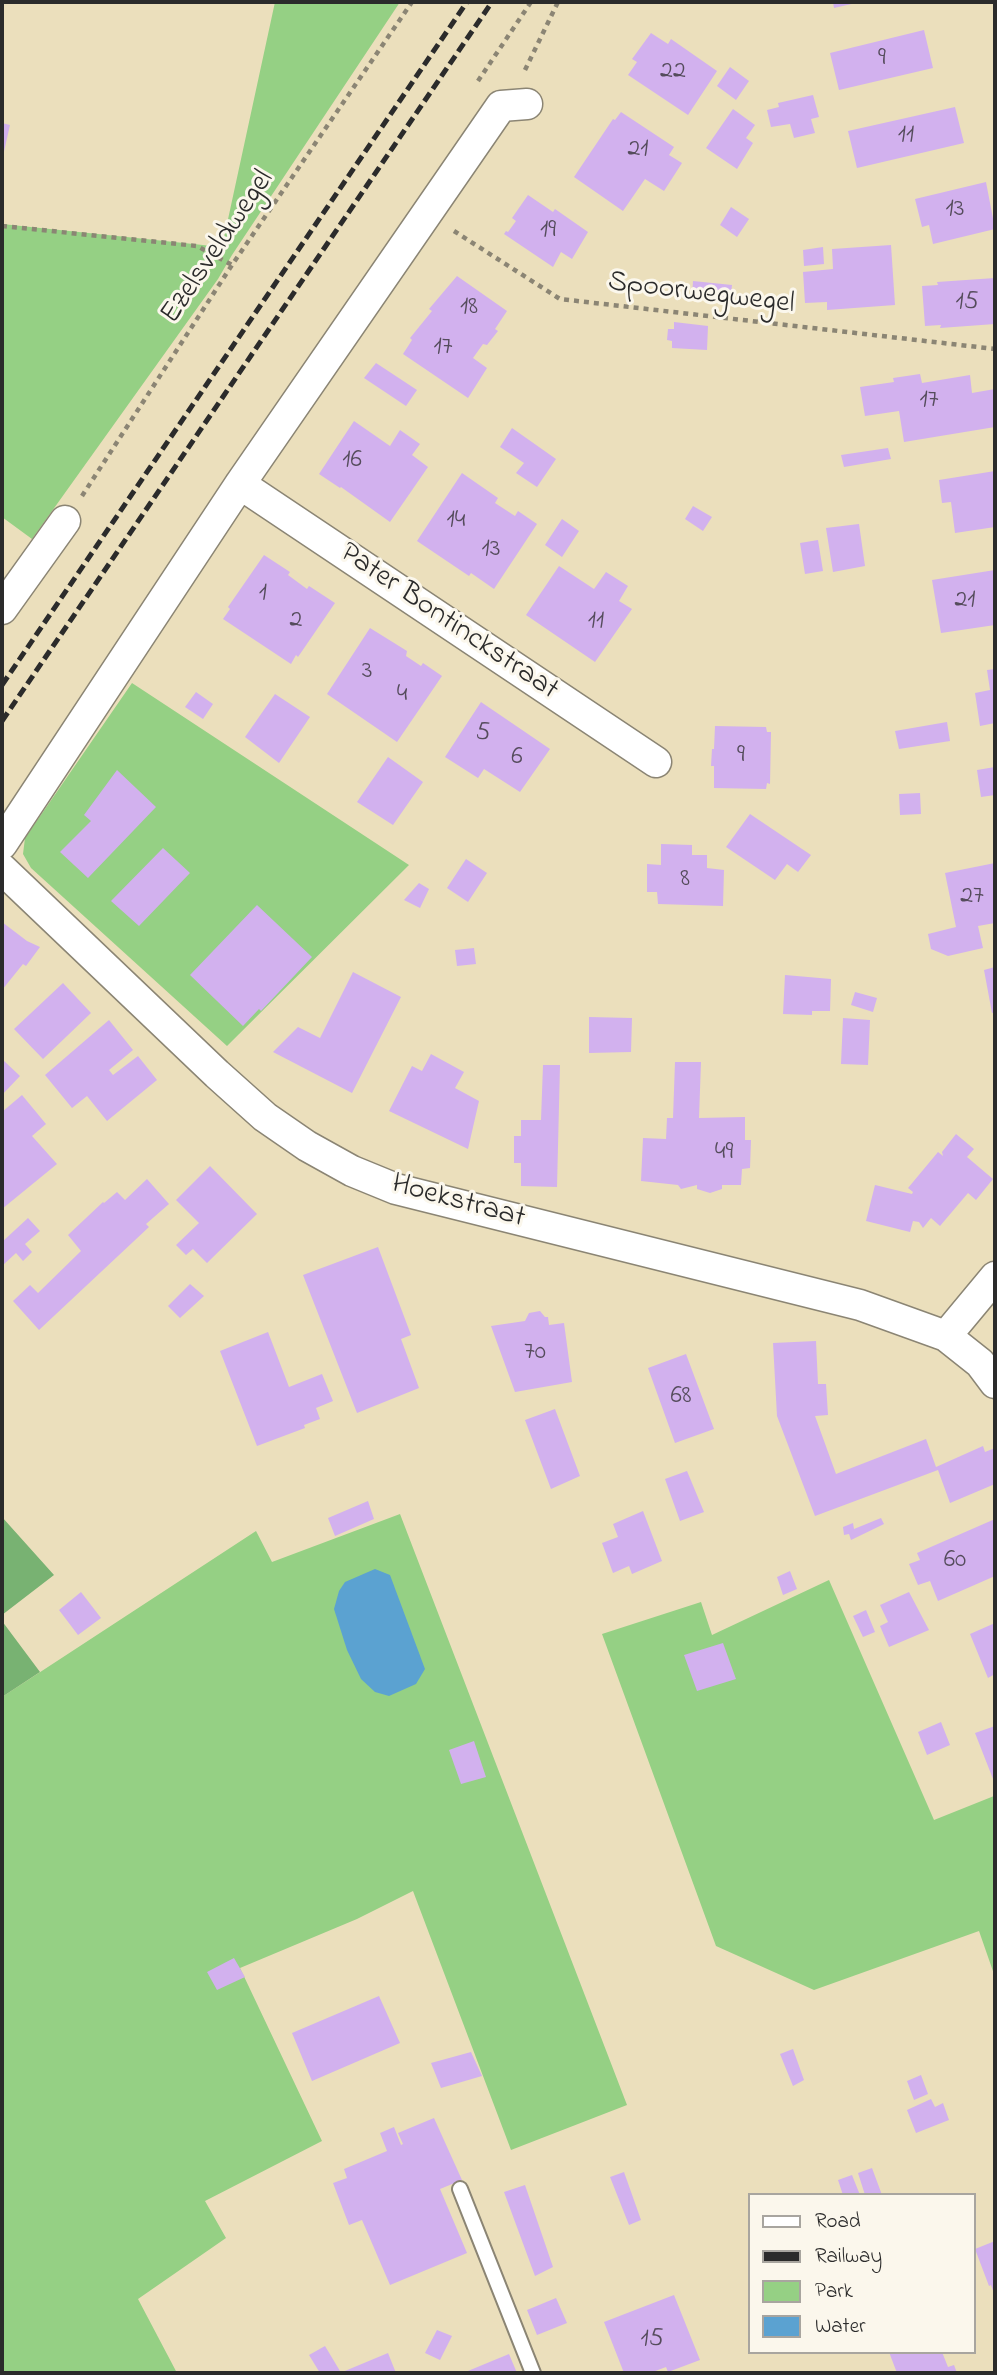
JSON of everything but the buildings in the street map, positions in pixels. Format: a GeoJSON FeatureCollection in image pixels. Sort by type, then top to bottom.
{"type":"FeatureCollection","features":[{"type":"Feature","properties":{"kind":"street"},"geometry":{"type":"LineString","coordinates":[[2,844],[240,484],[501,106],[518,105]]}},
{"type":"Feature","properties":{"kind":"street","name":"Pater Bontinckstraat"},"geometry":{"type":"LineString","coordinates":[[240,484],[656,762]]}},
{"type":"Feature","properties":{"kind":"street"},"geometry":{"type":"LineString","coordinates":[[2,609],[65,521]]}},
{"type":"Feature","properties":{"kind":"street","name":"Hoekstraat"},"geometry":{"type":"LineString","coordinates":[[2,869],[265,1117],[307,1146],[352,1171],[396,1189],[860,1305],[946,1336],[980,1363],[995,1383]]}},
{"type":"Feature","properties":{"kind":"street"},"geometry":{"type":"LineString","coordinates":[[946,1336],[995,1277]]}},
{"type":"Feature","properties":{"kind":"lane"},"geometry":{"type":"LineString","coordinates":[[460,2189],[533,2373]]}},
{"type":"Feature","properties":{"kind":"path","name":"Ezelsveldwegel"},"geometry":{"type":"LineString","coordinates":[[65,521],[232,265],[412,2]]}},
{"type":"Feature","properties":{"kind":"path"},"geometry":{"type":"LineString","coordinates":[[518,105],[558,2]]}},
{"type":"Feature","properties":{"kind":"path","name":"Spoorwegwegel"},"geometry":{"type":"LineString","coordinates":[[427,214],[560,299],[995,349]]}},
{"type":"Feature","properties":{"kind":"path"},"geometry":{"type":"LineString","coordinates":[[2,226],[197,246],[232,265]]}},
{"type":"Feature","properties":{"kind":"green space"},"geometry":{"type":"Polygon","coordinates":[[[275,2],[400,2],[218,279],[32,539],[2,517],[2,224],[222,247],[275,2]]]}},
{"type":"Feature","properties":{"kind":"green space"},"geometry":{"type":"Polygon","coordinates":[[[132,683],[409,865],[227,1046],[31,868],[23,854],[25,838],[132,683]]]}},
{"type":"Feature","properties":{"kind":"green space"},"geometry":{"type":"Polygon","coordinates":[[[400,1514],[627,2105],[511,2150],[413,1891],[357,1919],[240,1968],[322,2141],[205,2201],[226,2238],[138,2299],[177,2373],[2,2373],[2,1697],[256,1531],[272,1562],[400,1514]]]}},
{"type":"Feature","properties":{"kind":"green space"},"geometry":{"type":"Polygon","coordinates":[[[2,1517],[54,1575],[2,1615],[2,1517]]]}},
{"type":"Feature","properties":{"kind":"green space"},"geometry":{"type":"Polygon","coordinates":[[[829,1580],[934,1820],[994,1796],[995,1977],[979,1931],[814,1990],[716,1946],[602,1634],[701,1602],[712,1635],[829,1580]]]}},
{"type":"Feature","properties":{"kind":"green space"},"geometry":{"type":"Polygon","coordinates":[[[2,1621],[40,1672],[2,1697],[2,1621]]]}},
{"type":"Feature","properties":{"kind":"water"},"geometry":{"type":"Polygon","coordinates":[[[375,1569],[390,1575],[425,1669],[416,1684],[389,1696],[375,1692],[361,1679],[347,1650],[334,1609],[339,1591],[345,1582],[375,1569]]]}},
{"type":"Feature","properties":{"kind":"railway"},"geometry":{"type":"LineString","coordinates":[[2,685],[467,2]]}},
{"type":"Feature","properties":{"kind":"railway"},"geometry":{"type":"LineString","coordinates":[[2,721],[492,2]]}}]}
